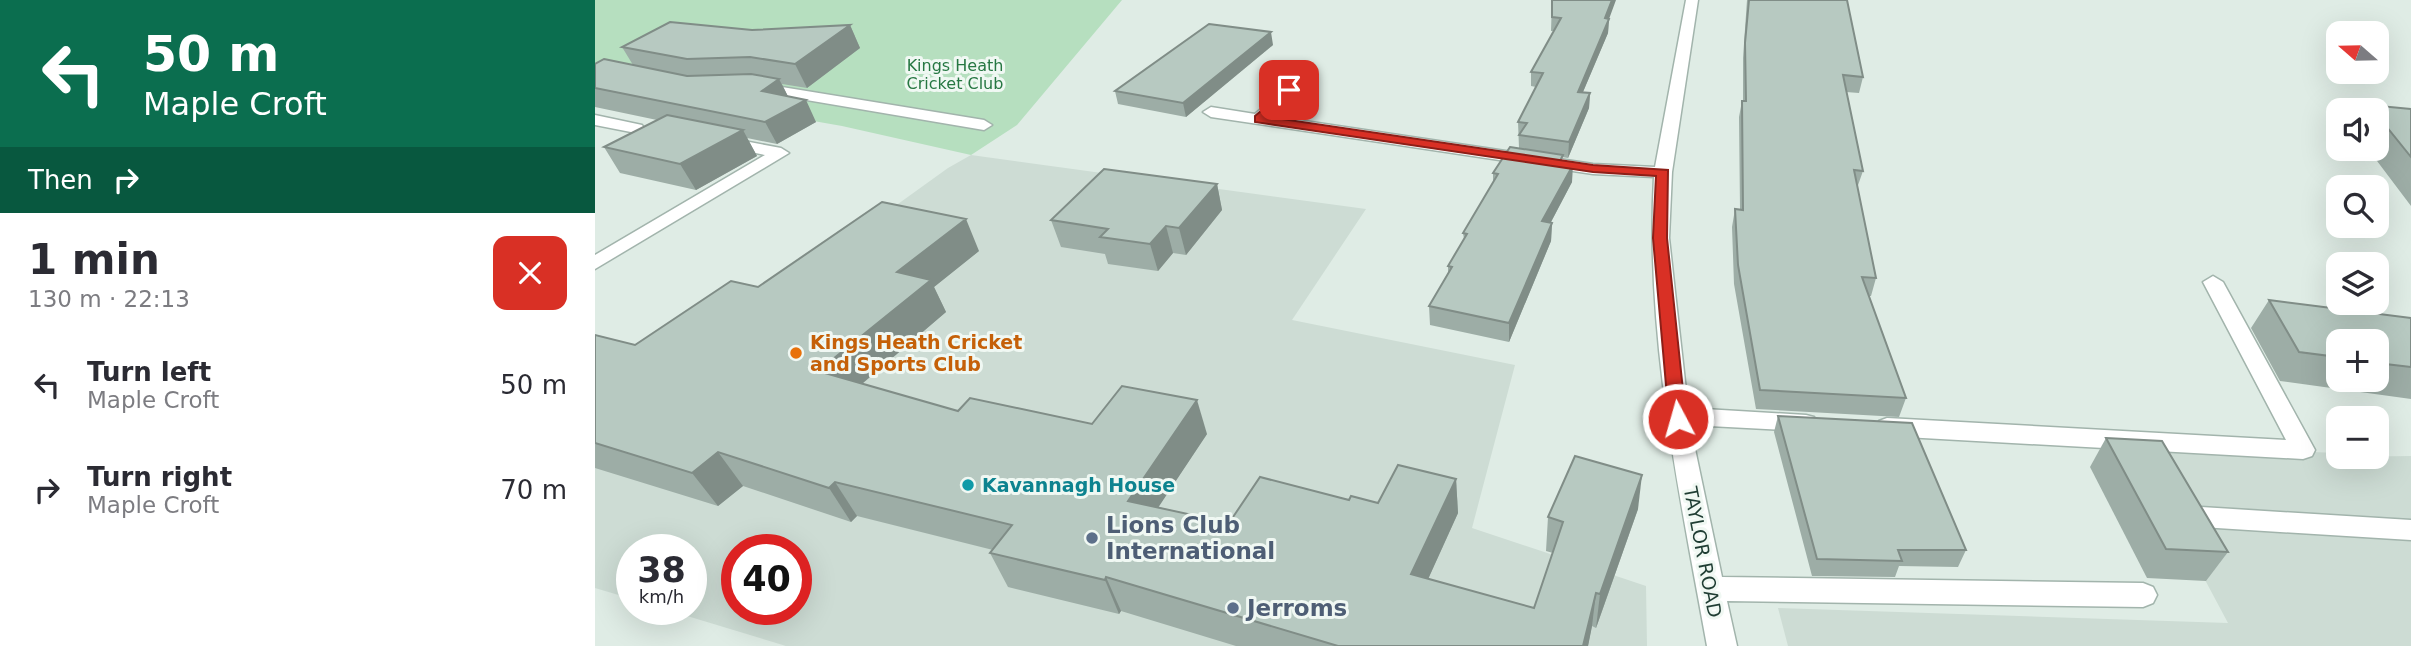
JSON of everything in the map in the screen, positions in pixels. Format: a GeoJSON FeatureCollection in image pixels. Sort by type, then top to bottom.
{"type":"FeatureCollection","features":[{"type":"Feature","properties":{"kind":"street","name":"TAYLOR ROAD"},"geometry":{"type":"LineString","coordinates":[[1692,0],[1663,172],[1660,238],[1677,416],[1722,646]]}},
{"type":"Feature","properties":{"kind":"street"},"geometry":{"type":"LineString","coordinates":[[737,89],[762,88],[984,125]]}},
{"type":"Feature","properties":{"kind":"street"},"geometry":{"type":"LineString","coordinates":[[1259,119],[1289,90]]}},
{"type":"Feature","properties":{"kind":"street"},"geometry":{"type":"LineString","coordinates":[[1211,112],[1593,169],[1663,172]]}},
{"type":"Feature","properties":{"kind":"street"},"geometry":{"type":"LineString","coordinates":[[595,120],[636,128]]}},
{"type":"Feature","properties":{"kind":"street"},"geometry":{"type":"LineString","coordinates":[[595,263],[781,153],[708,139]]}},
{"type":"Feature","properties":{"kind":"street"},"geometry":{"type":"LineString","coordinates":[[1858,426],[2303,450],[2213,282]]}},
{"type":"Feature","properties":{"kind":"street"},"geometry":{"type":"LineString","coordinates":[[1677,416],[1830,424]]}},
{"type":"Feature","properties":{"kind":"street"},"geometry":{"type":"LineString","coordinates":[[2201,517],[2411,530]]}},
{"type":"Feature","properties":{"kind":"street"},"geometry":{"type":"LineString","coordinates":[[1711,589],[2143,594]]}},
{"type":"Feature","properties":{"kind":"shaded area"},"geometry":{"type":"Polygon","coordinates":[[[971,155],[1366,209],[1292,320],[1515,365],[1472,528],[1646,586],[1647,646],[786,646],[707,622],[707,534],[616,534],[616,594],[595,588],[595,422],[948,168],[971,155]]]}},
{"type":"Feature","properties":{"kind":"shaded area"},"geometry":{"type":"Polygon","coordinates":[[[2133,445],[2326,453],[2326,469],[2389,469],[2389,456],[2411,456],[2411,646],[1788,646],[1778,608],[2228,623],[2133,445]]]}},
{"type":"Feature","properties":{"kind":"green space","name":"Kings Heath Cricket Club"},"geometry":{"type":"Polygon","coordinates":[[[595,0],[1122,0],[1017,125],[971,155],[842,126],[595,83],[595,0]]]}},
{"type":"Feature","properties":{"kind":"building"},"geometry":{"type":"Polygon","coordinates":[[[1552,0],[1612,0],[1605,18],[1609,19],[1578,92],[1590,93],[1569,142],[1519,135],[1527,123],[1518,122],[1543,73],[1531,72],[1561,18],[1552,17],[1552,0]]]}},
{"type":"Feature","properties":{"kind":"building"},"geometry":{"type":"Polygon","coordinates":[[[1749,0],[1847,0],[1863,77],[1843,75],[1863,171],[1854,170],[1876,278],[1862,277],[1906,398],[1760,390],[1738,265],[1735,209],[1743,210],[1742,101],[1746,101],[1745,43],[1749,0]]]}},
{"type":"Feature","properties":{"kind":"building"},"geometry":{"type":"Polygon","coordinates":[[[670,22],[752,30],[850,25],[795,64],[750,57],[687,59],[622,47],[670,22]]]}},
{"type":"Feature","properties":{"kind":"building"},"geometry":{"type":"Polygon","coordinates":[[[1209,24],[1271,32],[1183,103],[1115,91],[1209,24]]]}},
{"type":"Feature","properties":{"kind":"building"},"geometry":{"type":"Polygon","coordinates":[[[604,59],[687,76],[751,74],[779,79],[762,91],[806,100],[765,122],[595,88],[595,64],[604,59]]]}},
{"type":"Feature","properties":{"kind":"building"},"geometry":{"type":"Polygon","coordinates":[[[2389,107],[2411,109],[2411,157],[2389,130],[2389,107]]]}},
{"type":"Feature","properties":{"kind":"building"},"geometry":{"type":"Polygon","coordinates":[[[667,115],[743,130],[680,164],[604,147],[667,115]]]}},
{"type":"Feature","properties":{"kind":"building"},"geometry":{"type":"Polygon","coordinates":[[[1510,147],[1563,155],[1559,163],[1573,165],[1542,221],[1552,223],[1509,323],[1429,306],[1452,267],[1448,266],[1467,234],[1463,233],[1498,174],[1493,173],[1510,147]]]}},
{"type":"Feature","properties":{"kind":"building"},"geometry":{"type":"Polygon","coordinates":[[[1104,169],[1217,184],[1179,228],[1166,226],[1150,244],[1100,237],[1108,229],[1051,220],[1104,169]]]}},
{"type":"Feature","properties":{"kind":"building"},"geometry":{"type":"Polygon","coordinates":[[[882,202],[966,219],[897,272],[931,280],[818,371],[958,411],[970,398],[1092,424],[1122,386],[1197,400],[1128,501],[1229,523],[1260,477],[1349,500],[1351,496],[1378,503],[1398,465],[1456,479],[1411,574],[1534,608],[1563,522],[1548,517],[1575,456],[1642,475],[1600,594],[1596,593],[1583,646],[1338,646],[1106,577],[1105,580],[990,553],[1012,525],[835,482],[829,488],[718,452],[692,473],[595,443],[595,335],[635,345],[731,281],[758,287],[882,202]]]}},
{"type":"Feature","properties":{"kind":"building"},"geometry":{"type":"Polygon","coordinates":[[[2269,300],[2326,307],[2326,315],[2387,315],[2411,318],[2411,367],[2389,364],[2389,329],[2326,329],[2326,355],[2299,352],[2269,300]]]}},
{"type":"Feature","properties":{"kind":"building"},"geometry":{"type":"Polygon","coordinates":[[[1778,416],[1912,423],[1966,550],[1898,550],[1902,561],[1817,559],[1778,416]]]}},
{"type":"Feature","properties":{"kind":"building"},"geometry":{"type":"Polygon","coordinates":[[[2106,438],[2162,441],[2228,552],[2166,549],[2106,438]]]}},
{"type":"Feature","properties":{"kind":"place","name":"Kings Heath Cricket and Sports Club"},"geometry":{"type":"Point","coordinates":[796,353]}},
{"type":"Feature","properties":{"kind":"place","name":"Kavannagh House"},"geometry":{"type":"Point","coordinates":[968,485]}},
{"type":"Feature","properties":{"kind":"place","name":"Lions Club International"},"geometry":{"type":"Point","coordinates":[1092,538]}},
{"type":"Feature","properties":{"kind":"place","name":"Jerroms"},"geometry":{"type":"Point","coordinates":[1233,608]}},
{"type":"Feature","properties":{"kind":"route"},"geometry":{"type":"LineString","coordinates":[[1289,90],[1259,119],[1593,169],[1663,172],[1660,238],[1678,419]]}}]}
